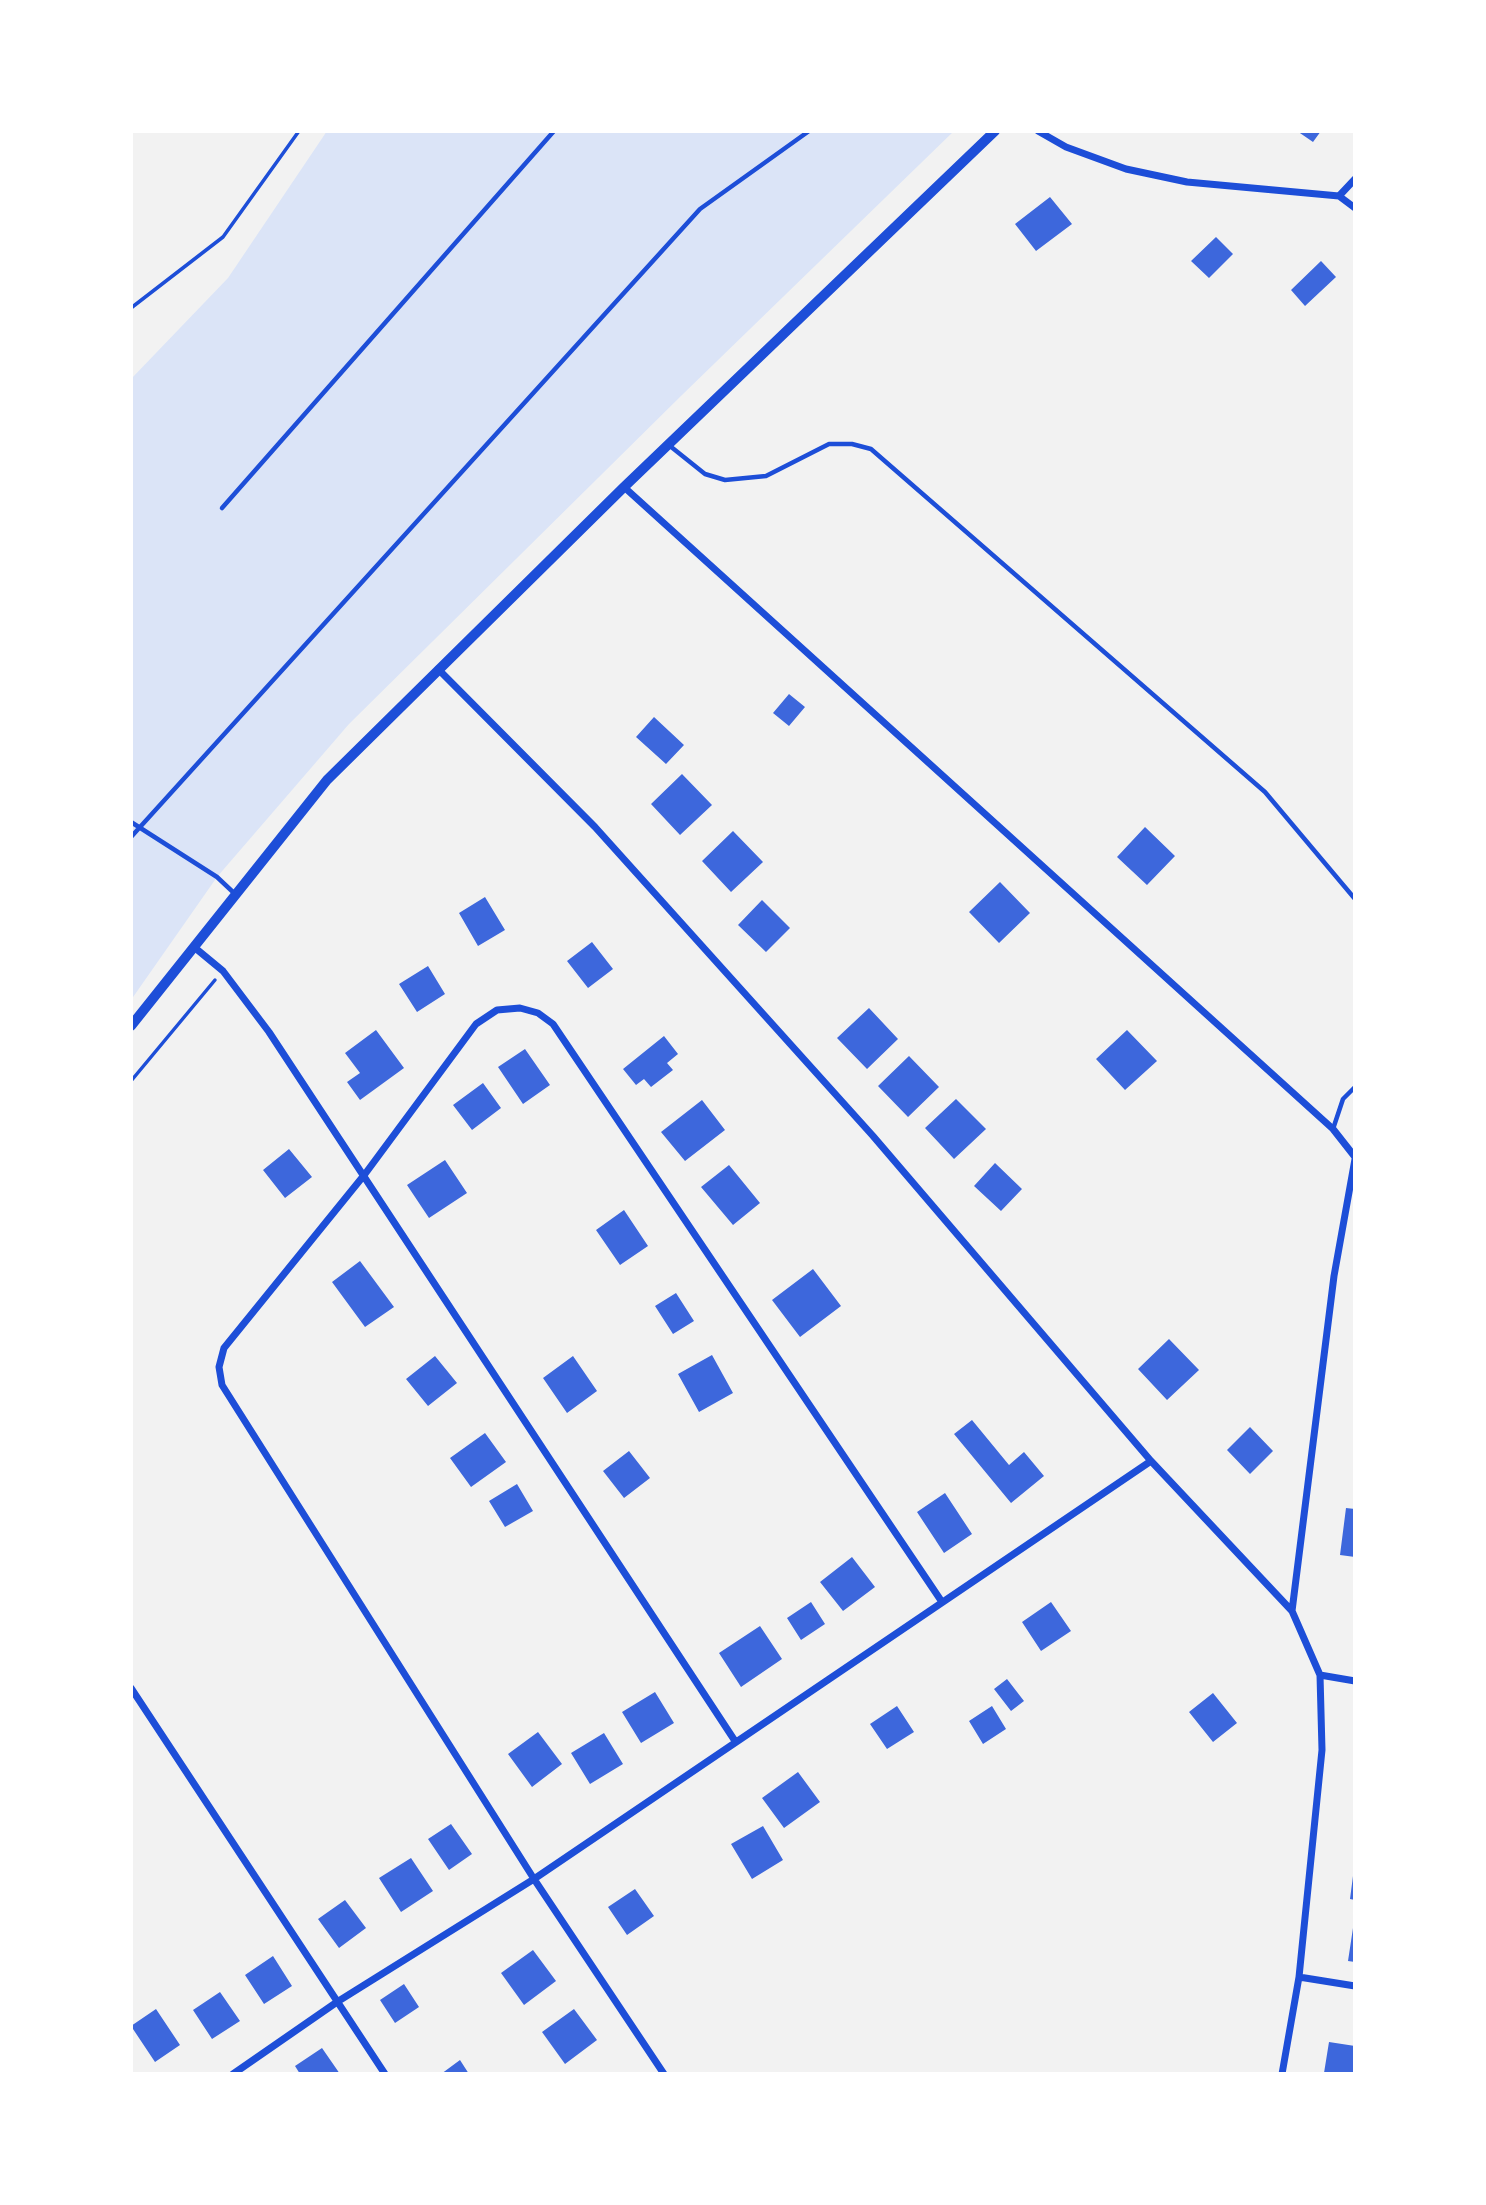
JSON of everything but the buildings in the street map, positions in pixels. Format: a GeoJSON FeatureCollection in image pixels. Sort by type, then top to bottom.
{"type":"FeatureCollection","features":[{"type":"Feature","properties":{"kind":"street"},"geometry":{"type":"LineString","coordinates":[[131,1027],[327,780],[624,487],[995,131]]}},
{"type":"Feature","properties":{"kind":"street"},"geometry":{"type":"LineString","coordinates":[[1038,131],[1066,148],[1126,169],[1187,182],[1339,196],[1355,208]]}},
{"type":"Feature","properties":{"kind":"street"},"geometry":{"type":"LineString","coordinates":[[1339,196],[1355,179]]}},
{"type":"Feature","properties":{"kind":"street"},"geometry":{"type":"LineString","coordinates":[[624,487],[1333,1129],[1355,1158],[1335,1276],[1292,1611]]}},
{"type":"Feature","properties":{"kind":"street"},"geometry":{"type":"LineString","coordinates":[[438,669],[595,827],[873,1136],[1151,1461],[1292,1611],[1320,1675],[1322,1751],[1299,1977],[1282,2074]]}},
{"type":"Feature","properties":{"kind":"street"},"geometry":{"type":"LineString","coordinates":[[194,947],[223,971],[269,1032],[365,1174],[734,1741]]}},
{"type":"Feature","properties":{"kind":"street"},"geometry":{"type":"LineString","coordinates":[[664,2074],[534,1879],[222,1385],[219,1367],[225,1348],[365,1174],[476,1024],[497,1010],[520,1008],[538,1013],[553,1024],[942,1602]]}},
{"type":"Feature","properties":{"kind":"street"},"geometry":{"type":"LineString","coordinates":[[233,2074],[337,2001],[534,1879],[1151,1461]]}},
{"type":"Feature","properties":{"kind":"street"},"geometry":{"type":"LineString","coordinates":[[1320,1675],[1355,1681]]}},
{"type":"Feature","properties":{"kind":"street"},"geometry":{"type":"LineString","coordinates":[[131,1688],[385,2074]]}},
{"type":"Feature","properties":{"kind":"street"},"geometry":{"type":"LineString","coordinates":[[1299,1977],[1355,1986]]}},
{"type":"Feature","properties":{"kind":"lane"},"geometry":{"type":"LineString","coordinates":[[222,508],[554,131]]}},
{"type":"Feature","properties":{"kind":"lane"},"geometry":{"type":"LineString","coordinates":[[131,837],[700,209],[809,131]]}},
{"type":"Feature","properties":{"kind":"lane"},"geometry":{"type":"LineString","coordinates":[[668,445],[705,474],[725,480],[766,475],[830,444],[852,444],[871,449],[1265,792],[1355,899]]}},
{"type":"Feature","properties":{"kind":"lane"},"geometry":{"type":"LineString","coordinates":[[131,822],[217,877],[235,894]]}},
{"type":"Feature","properties":{"kind":"lane"},"geometry":{"type":"LineString","coordinates":[[1333,1129],[1343,1099],[1355,1087]]}},
{"type":"Feature","properties":{"kind":"path"},"geometry":{"type":"LineString","coordinates":[[131,308],[223,237],[299,131]]}},
{"type":"Feature","properties":{"kind":"path"},"geometry":{"type":"LineString","coordinates":[[131,1081],[223,971]]}},
{"type":"Feature","properties":{"kind":"shaded area"},"geometry":{"type":"Polygon","coordinates":[[[327,131],[954,131],[349,724],[217,877],[131,1000],[131,379],[228,278],[327,131]]]}}]}
